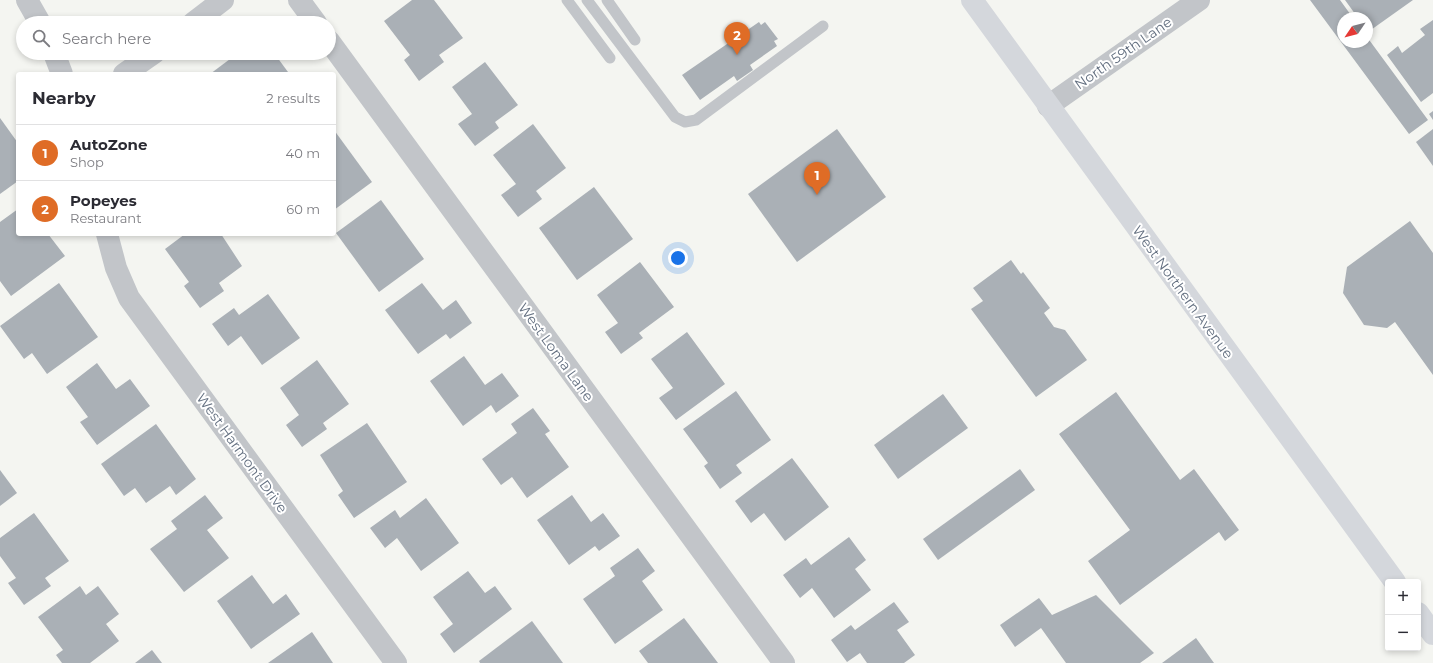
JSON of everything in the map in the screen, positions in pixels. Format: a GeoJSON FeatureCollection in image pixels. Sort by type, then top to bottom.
{"type":"FeatureCollection","features":[{"type":"Feature","properties":{"kind":"main road","name":"West Northern Avenue"},"geometry":{"type":"LineString","coordinates":[[972,0],[1393,579]]}},
{"type":"Feature","properties":{"kind":"main road"},"geometry":{"type":"LineString","coordinates":[[1419,615],[1433,634]]}},
{"type":"Feature","properties":{"kind":"street"},"geometry":{"type":"LineString","coordinates":[[27,0],[36,16]]}},
{"type":"Feature","properties":{"kind":"street"},"geometry":{"type":"LineString","coordinates":[[202,16],[223,0]]}},
{"type":"Feature","properties":{"kind":"street"},"geometry":{"type":"LineString","coordinates":[[299,0],[311,16]]}},
{"type":"Feature","properties":{"kind":"street","name":"North 59th Lane"},"geometry":{"type":"LineString","coordinates":[[1048,106],[1198,0]]}},
{"type":"Feature","properties":{"kind":"street","name":"West Loma Lane"},"geometry":{"type":"LineString","coordinates":[[336,51],[784,663]]}},
{"type":"Feature","properties":{"kind":"street"},"geometry":{"type":"LineString","coordinates":[[57,60],[61,72]]}},
{"type":"Feature","properties":{"kind":"street"},"geometry":{"type":"LineString","coordinates":[[127,72],[144,60]]}},
{"type":"Feature","properties":{"kind":"street","name":"West Harmont Drive"},"geometry":{"type":"LineString","coordinates":[[108,236],[116,268],[129,298],[396,663]]}},
{"type":"Feature","properties":{"kind":"lane"},"geometry":{"type":"LineString","coordinates":[[567,0],[610,58]]}},
{"type":"Feature","properties":{"kind":"lane"},"geometry":{"type":"LineString","coordinates":[[587,0],[675,117],[685,122],[696,120],[823,26]]}},
{"type":"Feature","properties":{"kind":"lane"},"geometry":{"type":"LineString","coordinates":[[606,0],[634,40]]}},
{"type":"Feature","properties":{"kind":"building"},"geometry":{"type":"Polygon","coordinates":[[[412,0],[434,0],[463,38],[439,55],[444,62],[419,81],[404,60],[410,55],[384,21],[412,0]]]}},
{"type":"Feature","properties":{"kind":"building"},"geometry":{"type":"Polygon","coordinates":[[[1310,0],[1340,0],[1349,12],[1337,12],[1337,37],[1310,0]]]}},
{"type":"Feature","properties":{"kind":"building"},"geometry":{"type":"Polygon","coordinates":[[[1345,0],[1413,0],[1373,28],[1373,12],[1354,12],[1345,0]]]}},
{"type":"Feature","properties":{"kind":"building"},"geometry":{"type":"Polygon","coordinates":[[[1433,20],[1433,93],[1421,102],[1387,55],[1398,46],[1402,53],[1425,35],[1420,29],[1433,20]]]}},
{"type":"Feature","properties":{"kind":"building"},"geometry":{"type":"Polygon","coordinates":[[[759,22],[761,25],[765,22],[778,39],[774,41],[777,46],[750,65],[753,70],[737,81],[734,76],[700,100],[682,75],[759,22]]]}},
{"type":"Feature","properties":{"kind":"building"},"geometry":{"type":"Polygon","coordinates":[[[1373,45],[1428,120],[1409,134],[1345,48],[1373,48],[1373,45]]]}},
{"type":"Feature","properties":{"kind":"building"},"geometry":{"type":"Polygon","coordinates":[[[229,60],[279,60],[288,72],[213,72],[229,60]]]}},
{"type":"Feature","properties":{"kind":"building"},"geometry":{"type":"Polygon","coordinates":[[[485,62],[518,105],[495,122],[499,128],[475,146],[458,124],[472,114],[452,87],[485,62]]]}},
{"type":"Feature","properties":{"kind":"building"},"geometry":{"type":"Polygon","coordinates":[[[1433,111],[1433,120],[1429,114],[1433,111]]]}},
{"type":"Feature","properties":{"kind":"building"},"geometry":{"type":"Polygon","coordinates":[[[0,118],[16,140],[16,182],[0,194],[0,118]]]}},
{"type":"Feature","properties":{"kind":"building"},"geometry":{"type":"Polygon","coordinates":[[[533,124],[566,168],[536,191],[542,199],[518,217],[501,195],[516,184],[493,155],[533,124]]]}},
{"type":"Feature","properties":{"kind":"building"},"geometry":{"type":"Polygon","coordinates":[[[837,129],[886,197],[797,262],[748,194],[837,129]]]}},
{"type":"Feature","properties":{"kind":"building"},"geometry":{"type":"Polygon","coordinates":[[[1433,129],[1433,166],[1416,142],[1433,129]]]}},
{"type":"Feature","properties":{"kind":"building"},"geometry":{"type":"Polygon","coordinates":[[[336,133],[372,182],[336,209],[336,133]]]}},
{"type":"Feature","properties":{"kind":"building"},"geometry":{"type":"Polygon","coordinates":[[[594,187],[633,239],[577,280],[539,228],[594,187]]]}},
{"type":"Feature","properties":{"kind":"building"},"geometry":{"type":"Polygon","coordinates":[[[381,200],[424,259],[379,292],[336,233],[381,200]]]}},
{"type":"Feature","properties":{"kind":"building"},"geometry":{"type":"Polygon","coordinates":[[[16,210],[16,236],[50,236],[65,256],[11,296],[0,281],[0,222],[16,210]]]}},
{"type":"Feature","properties":{"kind":"building"},"geometry":{"type":"Polygon","coordinates":[[[1410,221],[1433,253],[1433,375],[1395,322],[1387,328],[1364,325],[1343,293],[1347,267],[1410,221]]]}},
{"type":"Feature","properties":{"kind":"building"},"geometry":{"type":"Polygon","coordinates":[[[182,236],[222,236],[242,266],[219,283],[224,291],[200,308],[184,286],[189,282],[165,249],[182,236]]]}},
{"type":"Feature","properties":{"kind":"building"},"geometry":{"type":"Polygon","coordinates":[[[1011,260],[1021,274],[1023,272],[1050,308],[1044,313],[1054,327],[1065,330],[1087,360],[1036,397],[971,309],[983,301],[973,288],[1011,260]]]}},
{"type":"Feature","properties":{"kind":"building"},"geometry":{"type":"Polygon","coordinates":[[[640,262],[674,307],[639,333],[643,338],[621,354],[605,332],[618,323],[597,295],[640,262]]]}},
{"type":"Feature","properties":{"kind":"building"},"geometry":{"type":"Polygon","coordinates":[[[59,283],[98,337],[47,374],[32,353],[24,359],[0,326],[59,283]]]}},
{"type":"Feature","properties":{"kind":"building"},"geometry":{"type":"Polygon","coordinates":[[[422,283],[443,310],[456,300],[472,323],[450,339],[446,334],[418,354],[385,310],[422,283]]]}},
{"type":"Feature","properties":{"kind":"building"},"geometry":{"type":"Polygon","coordinates":[[[268,294],[300,338],[262,365],[241,336],[228,346],[212,324],[234,308],[239,315],[268,294]]]}},
{"type":"Feature","properties":{"kind":"building"},"geometry":{"type":"Polygon","coordinates":[[[687,332],[725,384],[676,420],[659,398],[673,388],[651,359],[687,332]]]}},
{"type":"Feature","properties":{"kind":"building"},"geometry":{"type":"Polygon","coordinates":[[[464,356],[485,385],[502,373],[519,396],[496,413],[491,405],[463,426],[430,381],[464,356]]]}},
{"type":"Feature","properties":{"kind":"building"},"geometry":{"type":"Polygon","coordinates":[[[317,360],[349,404],[323,423],[327,429],[302,447],[286,425],[299,415],[280,388],[317,360]]]}},
{"type":"Feature","properties":{"kind":"building"},"geometry":{"type":"Polygon","coordinates":[[[97,363],[116,389],[130,379],[150,406],[97,445],[80,422],[88,417],[66,387],[97,363]]]}},
{"type":"Feature","properties":{"kind":"building"},"geometry":{"type":"Polygon","coordinates":[[[736,391],[771,440],[736,465],[742,473],[720,489],[704,466],[708,463],[683,429],[736,391]]]}},
{"type":"Feature","properties":{"kind":"building"},"geometry":{"type":"Polygon","coordinates":[[[1116,392],[1180,480],[1194,469],[1239,530],[1225,541],[1219,532],[1120,605],[1088,561],[1130,530],[1059,434],[1116,392]]]}},
{"type":"Feature","properties":{"kind":"building"},"geometry":{"type":"Polygon","coordinates":[[[943,394],[968,428],[898,479],[874,445],[943,394]]]}},
{"type":"Feature","properties":{"kind":"building"},"geometry":{"type":"Polygon","coordinates":[[[533,408],[550,431],[545,434],[569,467],[527,498],[512,477],[501,485],[482,459],[517,433],[511,424],[533,408]]]}},
{"type":"Feature","properties":{"kind":"building"},"geometry":{"type":"Polygon","coordinates":[[[367,423],[407,482],[354,518],[338,495],[343,491],[320,455],[367,423]]]}},
{"type":"Feature","properties":{"kind":"building"},"geometry":{"type":"Polygon","coordinates":[[[156,424],[196,479],[176,495],[170,486],[146,503],[135,488],[124,496],[101,464],[156,424]]]}},
{"type":"Feature","properties":{"kind":"building"},"geometry":{"type":"Polygon","coordinates":[[[792,458],[829,507],[785,541],[764,513],[751,523],[735,501],[792,458]]]}},
{"type":"Feature","properties":{"kind":"building"},"geometry":{"type":"Polygon","coordinates":[[[1020,469],[1035,490],[938,560],[923,539],[1020,469]]]}},
{"type":"Feature","properties":{"kind":"building"},"geometry":{"type":"Polygon","coordinates":[[[0,470],[17,493],[0,506],[0,470]]]}},
{"type":"Feature","properties":{"kind":"building"},"geometry":{"type":"Polygon","coordinates":[[[205,495],[223,518],[207,530],[229,558],[184,592],[150,549],[177,529],[171,521],[205,495]]]}},
{"type":"Feature","properties":{"kind":"building"},"geometry":{"type":"Polygon","coordinates":[[[572,495],[591,522],[603,513],[620,536],[599,551],[595,546],[569,565],[537,520],[572,495]]]}},
{"type":"Feature","properties":{"kind":"building"},"geometry":{"type":"Polygon","coordinates":[[[426,498],[459,543],[421,571],[397,538],[385,548],[370,528],[395,510],[400,518],[426,498]]]}},
{"type":"Feature","properties":{"kind":"building"},"geometry":{"type":"Polygon","coordinates":[[[34,513],[69,561],[45,578],[51,586],[24,605],[8,583],[16,578],[0,556],[0,538],[34,513]]]}},
{"type":"Feature","properties":{"kind":"building"},"geometry":{"type":"Polygon","coordinates":[[[849,537],[866,560],[855,569],[871,590],[834,618],[812,588],[800,598],[783,575],[806,558],[811,565],[849,537]]]}},
{"type":"Feature","properties":{"kind":"building"},"geometry":{"type":"Polygon","coordinates":[[[638,548],[655,571],[642,581],[663,610],[615,644],[583,599],[615,576],[610,568],[638,548]]]}},
{"type":"Feature","properties":{"kind":"building"},"geometry":{"type":"Polygon","coordinates":[[[468,571],[485,593],[495,586],[512,609],[454,653],[440,634],[453,624],[433,597],[468,571]]]}},
{"type":"Feature","properties":{"kind":"building"},"geometry":{"type":"Polygon","coordinates":[[[252,575],[273,604],[286,594],[300,614],[251,649],[217,601],[252,575]]]}},
{"type":"Feature","properties":{"kind":"building"},"geometry":{"type":"Polygon","coordinates":[[[80,586],[86,595],[98,586],[119,614],[106,624],[119,641],[90,663],[62,663],[56,655],[63,650],[38,617],[80,586]]]}},
{"type":"Feature","properties":{"kind":"building"},"geometry":{"type":"Polygon","coordinates":[[[1096,595],[1154,653],[1140,663],[1066,663],[1041,628],[1015,647],[1000,625],[1039,598],[1052,615],[1096,595]]]}},
{"type":"Feature","properties":{"kind":"building"},"geometry":{"type":"Polygon","coordinates":[[[894,602],[909,622],[897,630],[915,655],[904,663],[867,663],[860,653],[847,662],[831,640],[851,625],[855,630],[894,602]]]}},
{"type":"Feature","properties":{"kind":"building"},"geometry":{"type":"Polygon","coordinates":[[[684,618],[718,663],[648,663],[639,651],[684,618]]]}},
{"type":"Feature","properties":{"kind":"building"},"geometry":{"type":"Polygon","coordinates":[[[532,621],[563,663],[480,663],[479,661],[532,621]]]}},
{"type":"Feature","properties":{"kind":"building"},"geometry":{"type":"Polygon","coordinates":[[[312,632],[333,663],[268,663],[312,632]]]}},
{"type":"Feature","properties":{"kind":"building"},"geometry":{"type":"Polygon","coordinates":[[[1196,638],[1214,663],[1162,663],[1196,638]]]}},
{"type":"Feature","properties":{"kind":"building"},"geometry":{"type":"Polygon","coordinates":[[[152,650],[162,663],[135,663],[152,650]]]}},
{"type":"Feature","properties":{"kind":"place","name":"Popeyes"},"geometry":{"type":"Point","coordinates":[737,55]}},
{"type":"Feature","properties":{"kind":"place","name":"AutoZone"},"geometry":{"type":"Point","coordinates":[817,195]}}]}
